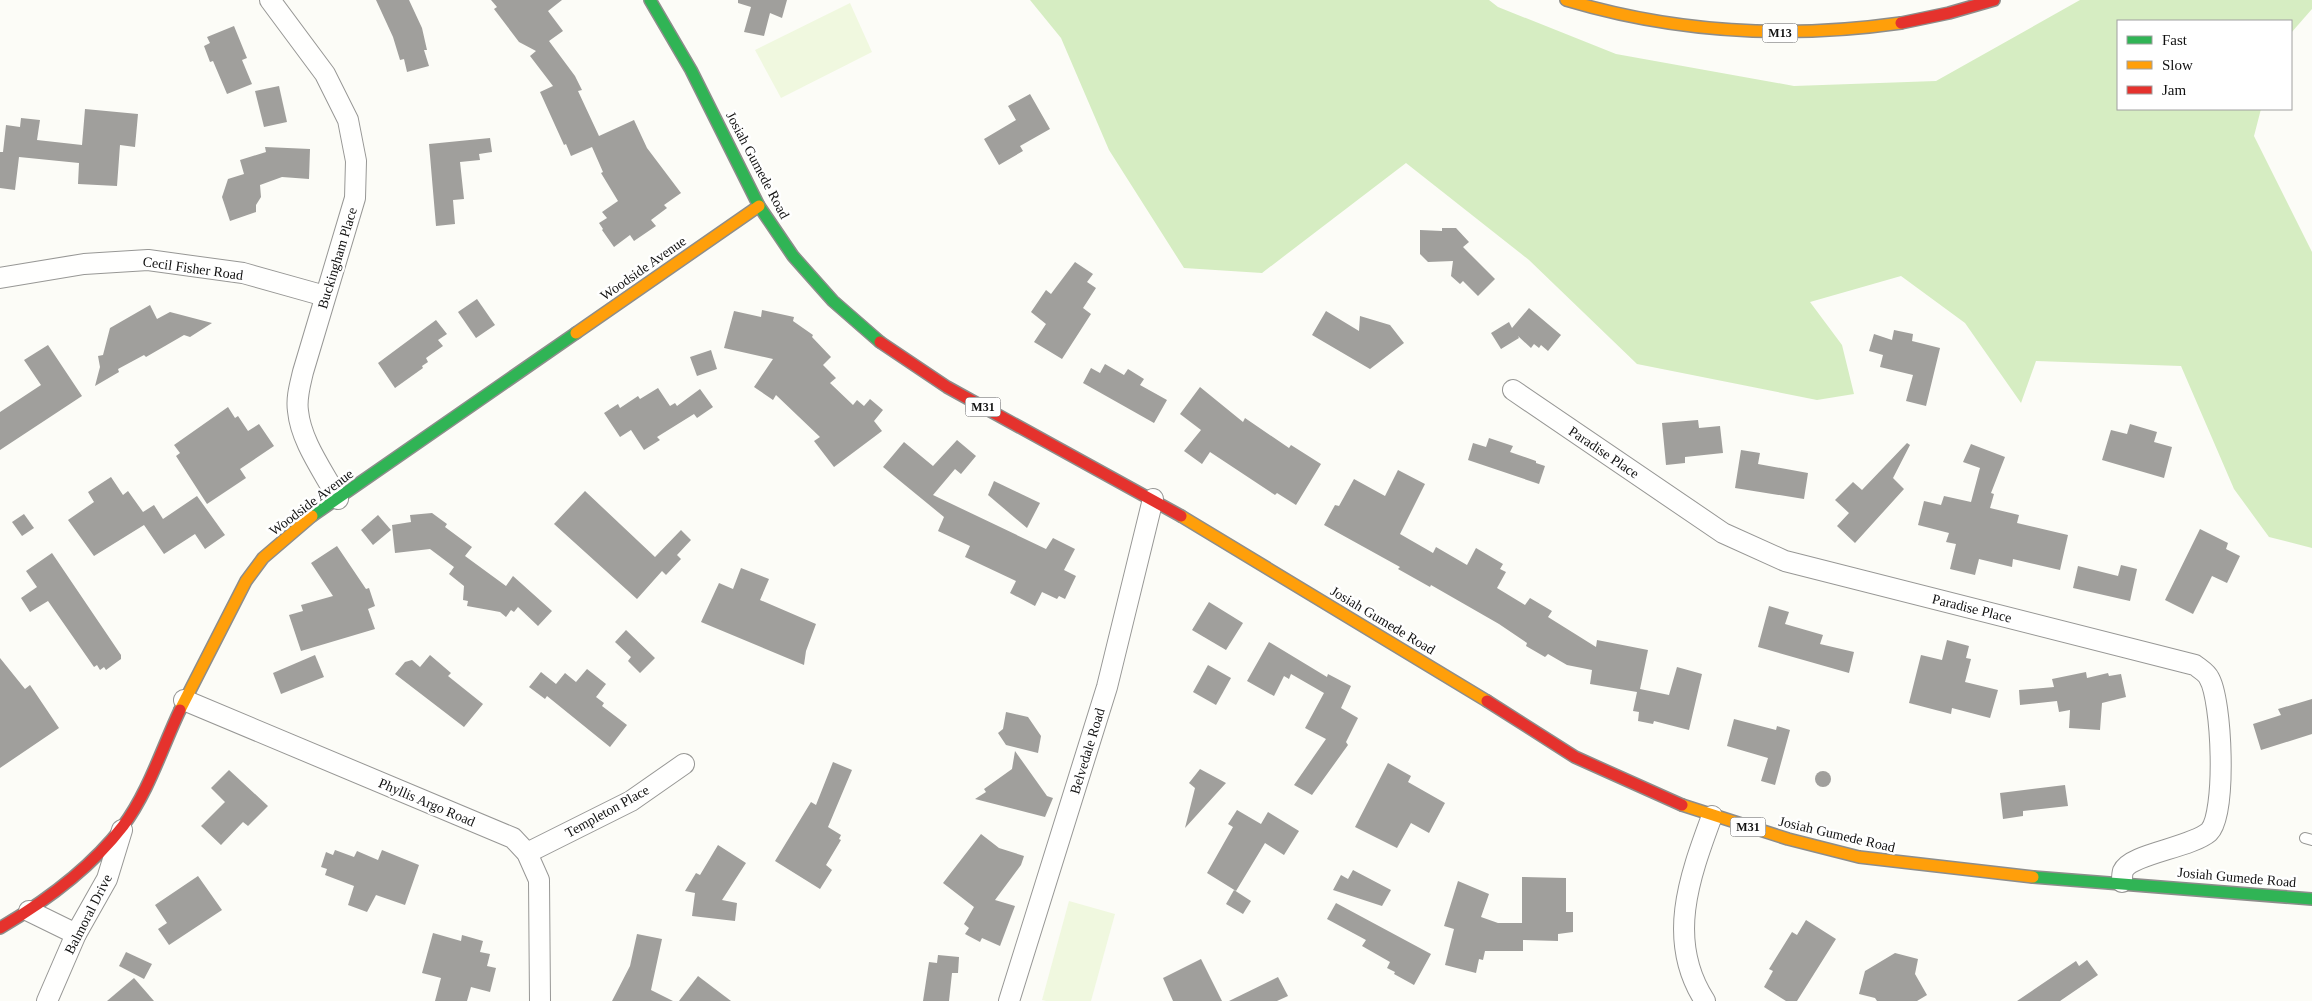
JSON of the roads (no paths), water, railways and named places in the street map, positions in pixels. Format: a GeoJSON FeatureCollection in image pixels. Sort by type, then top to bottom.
{"type":"FeatureCollection","features":[{"type":"Feature","properties":{"kind":"main road","name":"Josiah Gumede Road"},"geometry":{"type":"LineString","coordinates":[[650,0],[691,70],[759,206],[793,256],[833,301],[862,328],[896,354],[947,387],[1153,499],[1437,670],[1576,757],[1664,798],[1712,816],[1826,849],[1895,863],[2023,876],[2122,882],[2312,899]]}},
{"type":"Feature","properties":{"kind":"main road","name":"M13"},"geometry":{"type":"LineString","coordinates":[[1566,0],[1626,17],[1687,27],[1752,33],[1809,33],[1849,30],[1918,20],[1994,0]]}},
{"type":"Feature","properties":{"kind":"main road","name":"Woodside Avenue"},"geometry":{"type":"LineString","coordinates":[[0,928],[29,911],[84,869],[123,826],[143,792],[184,700],[235,600],[263,558],[310,518],[759,206]]}},
{"type":"Feature","properties":{"kind":"street","name":"Buckingham Place"},"geometry":{"type":"LineString","coordinates":[[270,0],[326,74],[348,120],[356,160],[355,198],[303,372],[298,397],[298,411],[308,444],[338,499]]}},
{"type":"Feature","properties":{"kind":"street","name":"Cecil Fisher Road"},"geometry":{"type":"LineString","coordinates":[[0,278],[84,264],[148,260],[243,274],[325,296]]}},
{"type":"Feature","properties":{"kind":"street","name":"Paradise Place"},"geometry":{"type":"LineString","coordinates":[[1513,390],[1723,533],[1784,561],[2195,665],[2209,677],[2216,695],[2222,784],[2218,810],[2210,830],[2191,843],[2134,860],[2123,870],[2122,882]]}},
{"type":"Feature","properties":{"kind":"street","name":"Belvedale Road"},"geometry":{"type":"LineString","coordinates":[[1009,1001],[1107,687],[1153,499]]}},
{"type":"Feature","properties":{"kind":"street","name":"Phyllis Argo Road"},"geometry":{"type":"LineString","coordinates":[[184,700],[513,838],[527,853],[539,880],[540,1001]]}},
{"type":"Feature","properties":{"kind":"street","name":"Templeton Place"},"geometry":{"type":"LineString","coordinates":[[527,853],[630,801],[684,764]]}},
{"type":"Feature","properties":{"kind":"street"},"geometry":{"type":"LineString","coordinates":[[1705,1001],[1688,966],[1683,933],[1693,871],[1712,816]]}},
{"type":"Feature","properties":{"kind":"street","name":"Balmoral Drive"},"geometry":{"type":"LineString","coordinates":[[47,1001],[76,934],[107,879],[123,826]]}},
{"type":"Feature","properties":{"kind":"street"},"geometry":{"type":"LineString","coordinates":[[29,911],[76,934]]}}]}
